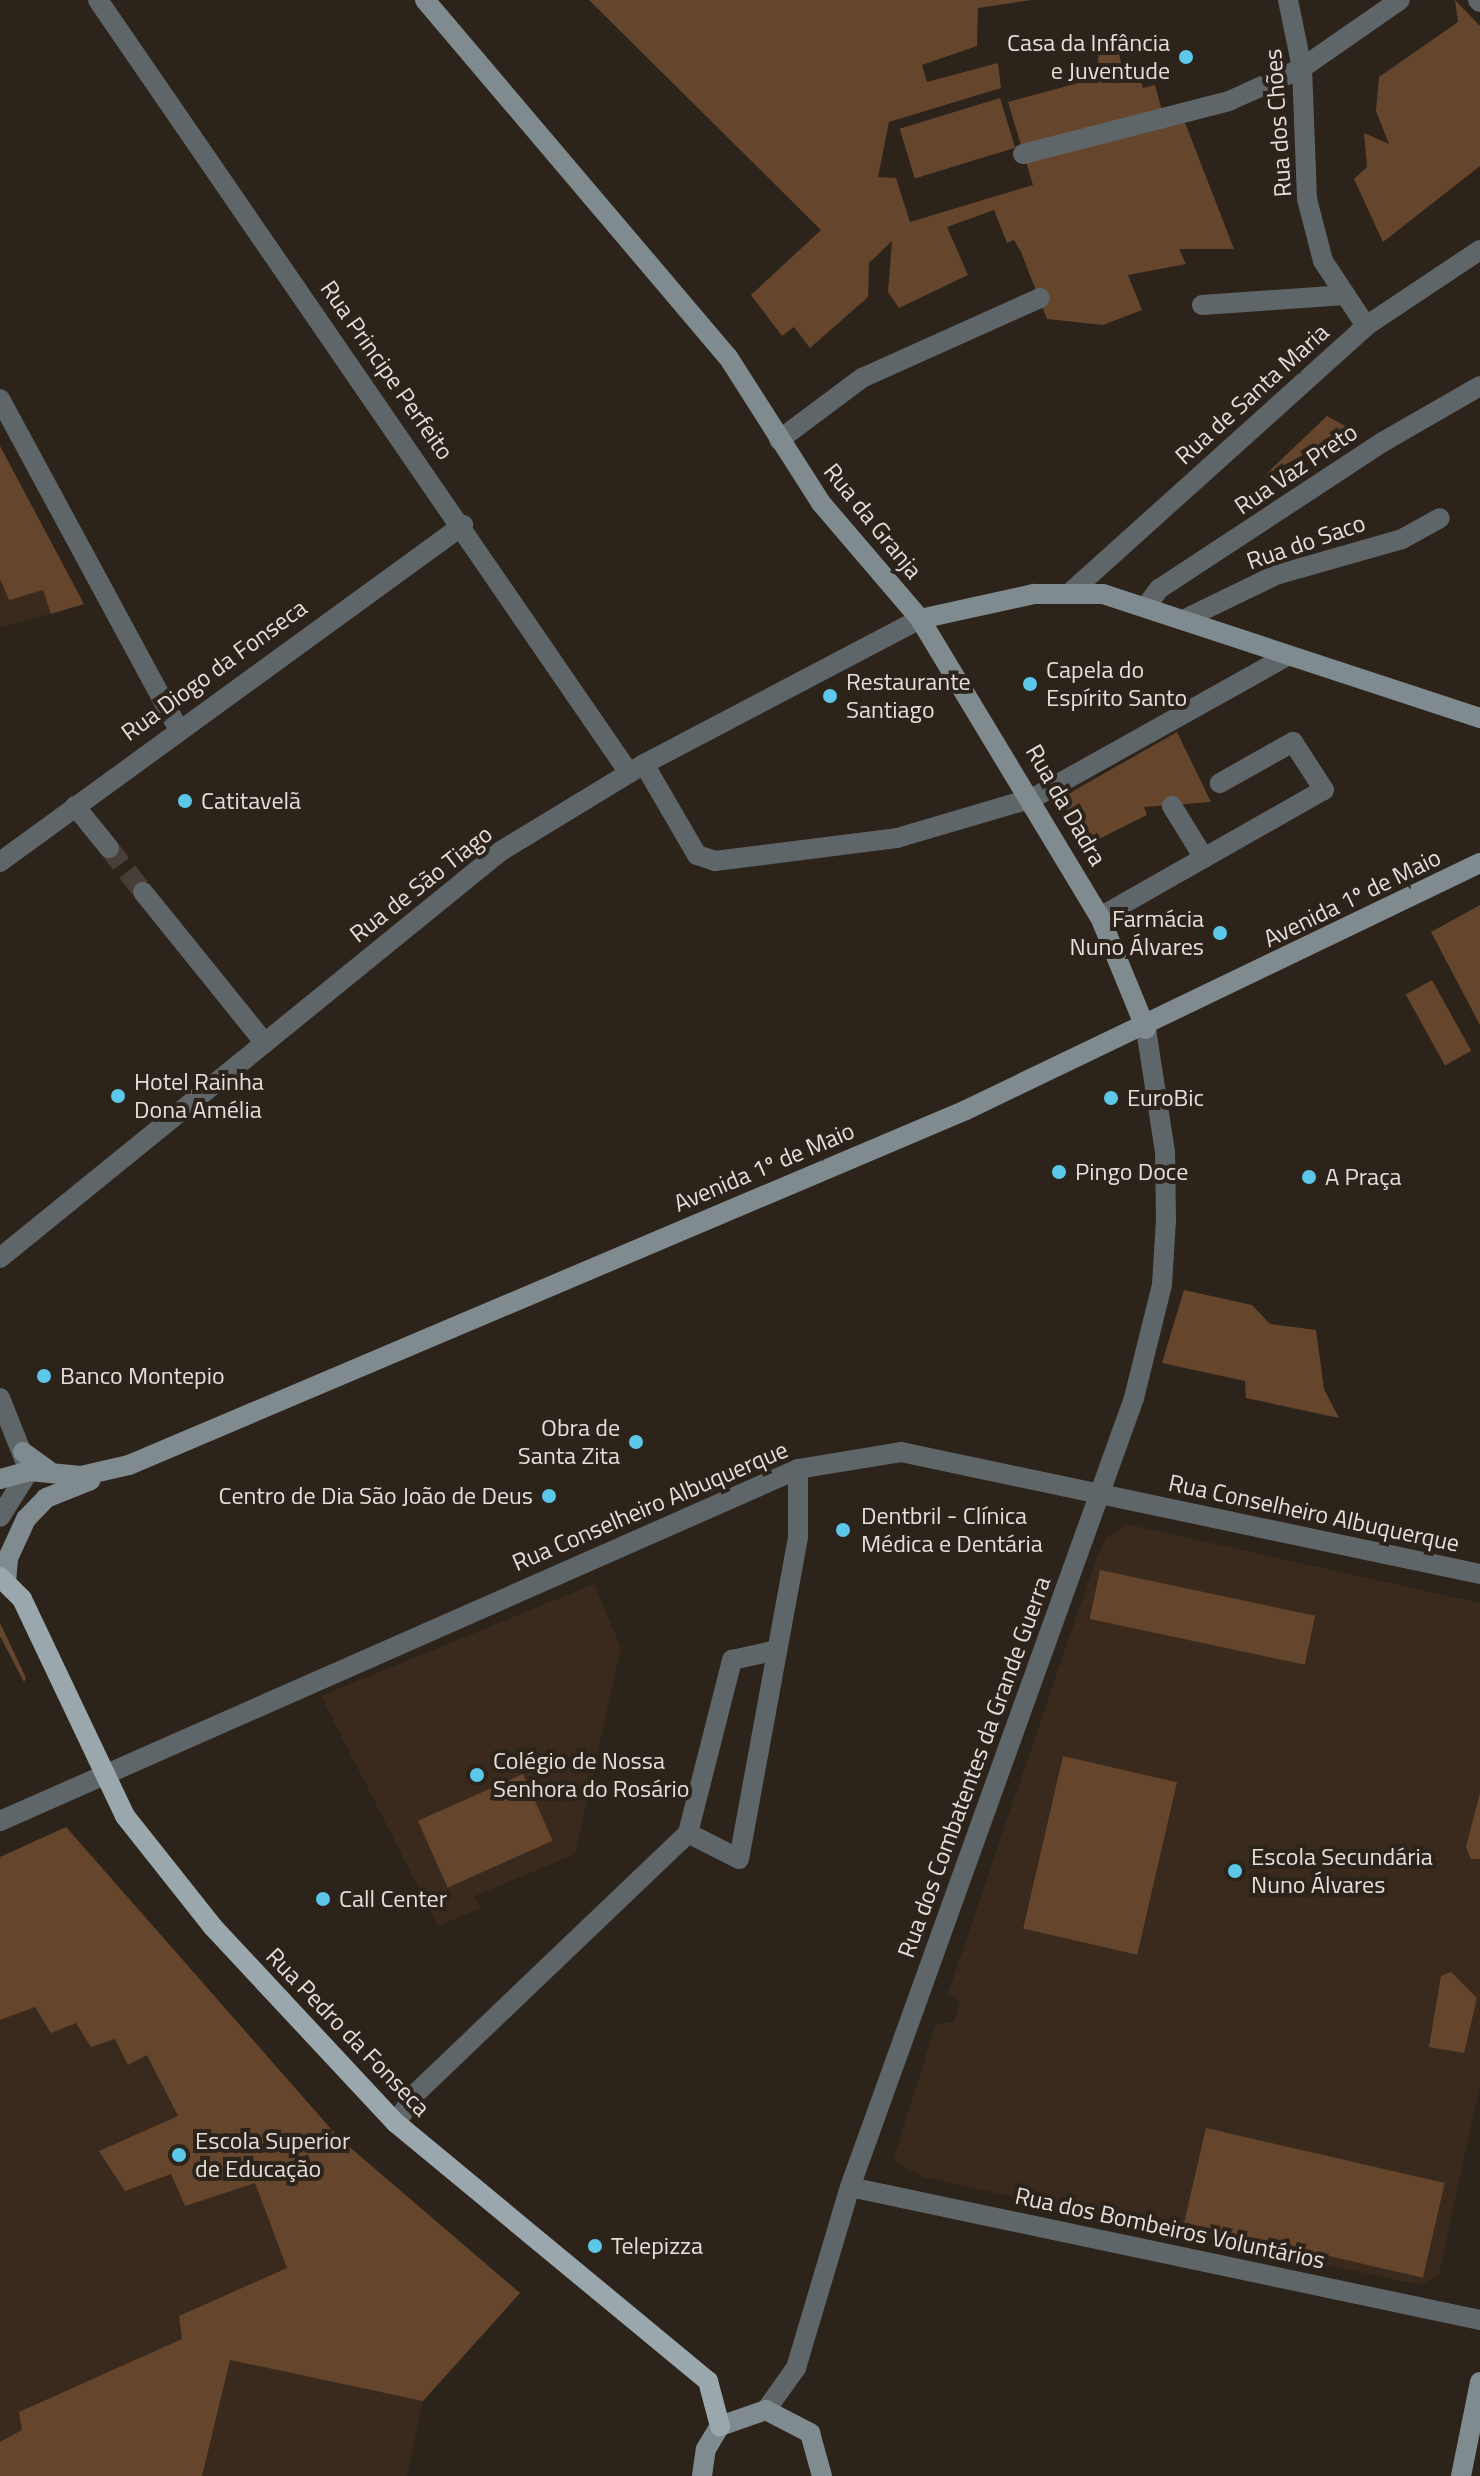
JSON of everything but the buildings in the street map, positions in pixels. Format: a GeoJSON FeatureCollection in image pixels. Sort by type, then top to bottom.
{"type":"FeatureCollection","features":[{"type":"Feature","properties":{"kind":"main road","name":"Rua da Granja"},"geometry":{"type":"LineString","coordinates":[[425,0],[728,357],[821,503],[920,619]]}},
{"type":"Feature","properties":{"kind":"main road"},"geometry":{"type":"LineString","coordinates":[[920,619],[1072,591],[1148,604],[1189,617],[1285,657],[1480,718]]}},
{"type":"Feature","properties":{"kind":"main road","name":"Rua da Dadra"},"geometry":{"type":"LineString","coordinates":[[920,619],[1033,798],[1100,917],[1146,1029]]}},
{"type":"Feature","properties":{"kind":"main road","name":"Avenida 1º de Maio"},"geometry":{"type":"LineString","coordinates":[[26,1462],[53,1473],[105,1473],[1146,1029],[1480,863]]}},
{"type":"Feature","properties":{"kind":"main road"},"geometry":{"type":"LineString","coordinates":[[0,1479],[26,1462]]}},
{"type":"Feature","properties":{"kind":"main road"},"geometry":{"type":"LineString","coordinates":[[3,1579],[13,1544],[34,1509],[105,1473]]}},
{"type":"Feature","properties":{"kind":"main road","name":"Rua Pedro da Fonseca"},"geometry":{"type":"LineString","coordinates":[[3,1579],[22,1599],[125,1816],[213,1927],[396,2123],[683,2357],[719,2401],[720,2426]]}},
{"type":"Feature","properties":{"kind":"main road"},"geometry":{"type":"LineString","coordinates":[[1461,2476],[1480,2382]]}},
{"type":"Feature","properties":{"kind":"main road"},"geometry":{"type":"LineString","coordinates":[[702,2476],[706,2449],[720,2426],[766,2410],[798,2421],[826,2472]]}},
{"type":"Feature","properties":{"kind":"street","name":"Rua Principe Perfeito"},"geometry":{"type":"LineString","coordinates":[[98,0],[697,855],[715,861],[897,838],[1033,798],[1285,657]]}},
{"type":"Feature","properties":{"kind":"street","name":"Rua dos Chões"},"geometry":{"type":"LineString","coordinates":[[1288,0],[1302,68],[1307,199],[1323,261],[1366,326]]}},
{"type":"Feature","properties":{"kind":"street"},"geometry":{"type":"LineString","coordinates":[[1023,154],[1229,101],[1302,68],[1400,0]]}},
{"type":"Feature","properties":{"kind":"street","name":"Rua de Santa Maria"},"geometry":{"type":"LineString","coordinates":[[1072,591],[1366,326],[1480,250]]}},
{"type":"Feature","properties":{"kind":"street"},"geometry":{"type":"LineString","coordinates":[[1202,305],[1346,295]]}},
{"type":"Feature","properties":{"kind":"street"},"geometry":{"type":"LineString","coordinates":[[779,440],[862,378],[1040,298]]}},
{"type":"Feature","properties":{"kind":"street","name":"Rua Vaz Preto"},"geometry":{"type":"LineString","coordinates":[[1148,604],[1159,589],[1381,443],[1480,386]]}},
{"type":"Feature","properties":{"kind":"street"},"geometry":{"type":"LineString","coordinates":[[0,399],[177,726]]}},
{"type":"Feature","properties":{"kind":"street","name":"Rua do Saco"},"geometry":{"type":"LineString","coordinates":[[1189,617],[1276,575],[1402,539],[1440,518]]}},
{"type":"Feature","properties":{"kind":"street","name":"Rua Diogo da Fonseca"},"geometry":{"type":"LineString","coordinates":[[0,862],[177,726],[463,525]]}},
{"type":"Feature","properties":{"kind":"street","name":"Rua de São Tiago"},"geometry":{"type":"LineString","coordinates":[[0,1258],[501,851],[636,768],[920,619]]}},
{"type":"Feature","properties":{"kind":"street"},"geometry":{"type":"LineString","coordinates":[[1100,917],[1324,790],[1293,742],[1220,783]]}},
{"type":"Feature","properties":{"kind":"street"},"geometry":{"type":"LineString","coordinates":[[75,806],[109,848]]}},
{"type":"Feature","properties":{"kind":"street"},"geometry":{"type":"LineString","coordinates":[[1172,806],[1204,858]]}},
{"type":"Feature","properties":{"kind":"street"},"geometry":{"type":"LineString","coordinates":[[143,892],[265,1043]]}},
{"type":"Feature","properties":{"kind":"street","name":"Rua dos Combatentes da Grande Guerra"},"geometry":{"type":"LineString","coordinates":[[766,2410],[796,2368],[850,2187],[1100,1496],[1162,1285],[1165,1152],[1146,1029]]}},
{"type":"Feature","properties":{"kind":"street"},"geometry":{"type":"LineString","coordinates":[[0,1398],[26,1462],[0,1517]]}},
{"type":"Feature","properties":{"kind":"street","name":"Rua Conselheiro Albuquerque"},"geometry":{"type":"LineString","coordinates":[[0,1821],[798,1469],[901,1452],[1100,1496],[1479,1568]]}},
{"type":"Feature","properties":{"kind":"street"},"geometry":{"type":"LineString","coordinates":[[688,1833],[739,1859],[798,1536],[798,1469]]}},
{"type":"Feature","properties":{"kind":"street"},"geometry":{"type":"LineString","coordinates":[[396,2123],[414,2095],[688,1833],[732,1660],[777,1650]]}},
{"type":"Feature","properties":{"kind":"street","name":"Rua dos Bombeiros Voluntários"},"geometry":{"type":"LineString","coordinates":[[850,2187],[1480,2320]]}},
{"type":"Feature","properties":{"kind":"shaded area"},"geometry":{"type":"Polygon","coordinates":[[[589,0],[1032,0],[978,8],[977,46],[922,65],[927,82],[998,63],[1001,88],[889,122],[878,177],[896,178],[910,222],[1033,185],[1008,102],[1097,78],[1099,45],[1116,41],[1123,71],[1138,68],[1143,88],[1155,85],[1164,118],[1184,120],[1234,249],[1179,249],[1186,264],[1128,275],[1142,310],[1103,325],[1047,319],[1021,252],[1014,240],[1007,243],[994,210],[947,227],[968,275],[899,308],[888,292],[892,241],[869,263],[868,297],[810,348],[794,327],[782,336],[751,295],[821,230],[589,0]]]}},
{"type":"Feature","properties":{"kind":"shaded area"},"geometry":{"type":"Polygon","coordinates":[[[1455,0],[1480,26],[1480,166],[1383,242],[1354,179],[1367,167],[1364,133],[1389,144],[1376,111],[1379,77],[1458,22],[1455,0]]]}},
{"type":"Feature","properties":{"kind":"shaded area"},"geometry":{"type":"Polygon","coordinates":[[[1000,98],[1015,148],[915,178],[900,129],[1000,98]]]}},
{"type":"Feature","properties":{"kind":"shaded area"},"geometry":{"type":"Polygon","coordinates":[[[1327,416],[1351,429],[1264,476],[1327,416]]]}},
{"type":"Feature","properties":{"kind":"shaded area"},"geometry":{"type":"Polygon","coordinates":[[[0,446],[84,604],[0,628],[0,446]]]}},
{"type":"Feature","properties":{"kind":"shaded area"},"geometry":{"type":"Polygon","coordinates":[[[0,446],[84,604],[51,614],[43,590],[9,600],[0,579],[0,446]]]}},
{"type":"Feature","properties":{"kind":"shaded area"},"geometry":{"type":"Polygon","coordinates":[[[1177,732],[1211,802],[1144,807],[1147,815],[1085,846],[1061,798],[1177,732]]]}},
{"type":"Feature","properties":{"kind":"shaded area"},"geometry":{"type":"Polygon","coordinates":[[[1480,905],[1480,1025],[1431,932],[1480,905]]]}},
{"type":"Feature","properties":{"kind":"shaded area"},"geometry":{"type":"Polygon","coordinates":[[[1432,980],[1471,1051],[1445,1065],[1406,995],[1432,980]]]}},
{"type":"Feature","properties":{"kind":"shaded area"},"geometry":{"type":"Polygon","coordinates":[[[1184,1290],[1252,1305],[1270,1324],[1316,1330],[1324,1389],[1339,1418],[1246,1398],[1245,1381],[1162,1363],[1184,1290]]]}},
{"type":"Feature","properties":{"kind":"shaded area","name":"Escola Secundária Nuno Álvares"},"geometry":{"type":"Polygon","coordinates":[[[1126,1524],[1480,1603],[1480,2085],[1439,2274],[1420,2285],[923,2177],[893,2160],[936,2024],[954,2022],[960,2001],[948,1993],[1096,1559],[1106,1538],[1126,1524]]]}},
{"type":"Feature","properties":{"kind":"shaded area"},"geometry":{"type":"Polygon","coordinates":[[[1100,1570],[1315,1616],[1305,1665],[1090,1619],[1100,1570]]]}},
{"type":"Feature","properties":{"kind":"shaded area","name":"Colégio de Nossa Senhora do Rosário"},"geometry":{"type":"Polygon","coordinates":[[[594,1584],[621,1648],[575,1854],[475,1896],[480,1908],[438,1926],[321,1696],[594,1584]]]}},
{"type":"Feature","properties":{"kind":"shaded area"},"geometry":{"type":"Polygon","coordinates":[[[0,1623],[26,1678],[24,1682],[0,1636],[0,1623]]]}},
{"type":"Feature","properties":{"kind":"shaded area"},"geometry":{"type":"Polygon","coordinates":[[[1063,1756],[1177,1782],[1137,1955],[1023,1928],[1063,1756]]]}},
{"type":"Feature","properties":{"kind":"shaded area"},"geometry":{"type":"Polygon","coordinates":[[[523,1774],[553,1841],[448,1887],[418,1821],[523,1774]]]}},
{"type":"Feature","properties":{"kind":"shaded area"},"geometry":{"type":"Polygon","coordinates":[[[1480,1793],[1480,1859],[1471,1859],[1466,1847],[1480,1793]]]}},
{"type":"Feature","properties":{"kind":"shaded area","name":"Escola Superior de Educação"},"geometry":{"type":"Polygon","coordinates":[[[66,1827],[339,2138],[520,2293],[423,2401],[407,2476],[0,2476],[0,1857],[66,1827]]]}},
{"type":"Feature","properties":{"kind":"shaded area"},"geometry":{"type":"Polygon","coordinates":[[[66,1827],[339,2138],[520,2293],[423,2401],[230,2360],[202,2476],[0,2476],[0,2442],[22,2430],[19,2412],[182,2339],[179,2316],[287,2268],[255,2183],[185,2206],[171,2174],[125,2191],[99,2151],[178,2116],[147,2055],[128,2065],[115,2039],[91,2047],[76,2023],[51,2033],[35,2007],[0,2020],[0,1857],[66,1827]]]}},
{"type":"Feature","properties":{"kind":"shaded area"},"geometry":{"type":"Polygon","coordinates":[[[1451,1972],[1477,1998],[1464,2053],[1429,2047],[1441,1976],[1451,1972]]]}},
{"type":"Feature","properties":{"kind":"shaded area"},"geometry":{"type":"Polygon","coordinates":[[[1206,2128],[1445,2183],[1423,2278],[1184,2223],[1206,2128]]]}},
{"type":"Feature","properties":{"kind":"tunnel"},"geometry":{"type":"LineString","coordinates":[[109,848],[143,892]]}},
{"type":"Feature","properties":{"kind":"place","name":"Casa da Infância e Juventude"},"geometry":{"type":"Point","coordinates":[1186,57]}},
{"type":"Feature","properties":{"kind":"place","name":"Capela do Espírito Santo"},"geometry":{"type":"Point","coordinates":[1030,684]}},
{"type":"Feature","properties":{"kind":"place","name":"Restaurante Santiago"},"geometry":{"type":"Point","coordinates":[830,696]}},
{"type":"Feature","properties":{"kind":"place","name":"Catitavelã"},"geometry":{"type":"Point","coordinates":[185,801]}},
{"type":"Feature","properties":{"kind":"place","name":"Farmácia Nuno Álvares"},"geometry":{"type":"Point","coordinates":[1220,933]}},
{"type":"Feature","properties":{"kind":"place","name":"Hotel Rainha Dona Amélia"},"geometry":{"type":"Point","coordinates":[118,1096]}},
{"type":"Feature","properties":{"kind":"place","name":"EuroBic"},"geometry":{"type":"Point","coordinates":[1111,1098]}},
{"type":"Feature","properties":{"kind":"place","name":"Pingo Doce"},"geometry":{"type":"Point","coordinates":[1059,1172]}},
{"type":"Feature","properties":{"kind":"place","name":"A Praça"},"geometry":{"type":"Point","coordinates":[1309,1177]}},
{"type":"Feature","properties":{"kind":"place","name":"Banco Montepio"},"geometry":{"type":"Point","coordinates":[44,1376]}},
{"type":"Feature","properties":{"kind":"place","name":"Obra de Santa Zita"},"geometry":{"type":"Point","coordinates":[636,1442]}},
{"type":"Feature","properties":{"kind":"place","name":"Centro de Dia São João de Deus"},"geometry":{"type":"Point","coordinates":[549,1496]}},
{"type":"Feature","properties":{"kind":"place","name":"Dentbril - Clínica Médica e Dentária"},"geometry":{"type":"Point","coordinates":[843,1530]}},
{"type":"Feature","properties":{"kind":"place","name":"Colégio de Nossa Senhora do Rosário"},"geometry":{"type":"Point","coordinates":[477,1775]}},
{"type":"Feature","properties":{"kind":"place","name":"Escola Secundária Nuno Álvares"},"geometry":{"type":"Point","coordinates":[1235,1871]}},
{"type":"Feature","properties":{"kind":"place","name":"Call Center"},"geometry":{"type":"Point","coordinates":[323,1899]}},
{"type":"Feature","properties":{"kind":"place","name":"Escola Superior de Educação"},"geometry":{"type":"Point","coordinates":[179,2155]}},
{"type":"Feature","properties":{"kind":"place","name":"Telepizza"},"geometry":{"type":"Point","coordinates":[595,2246]}}]}
